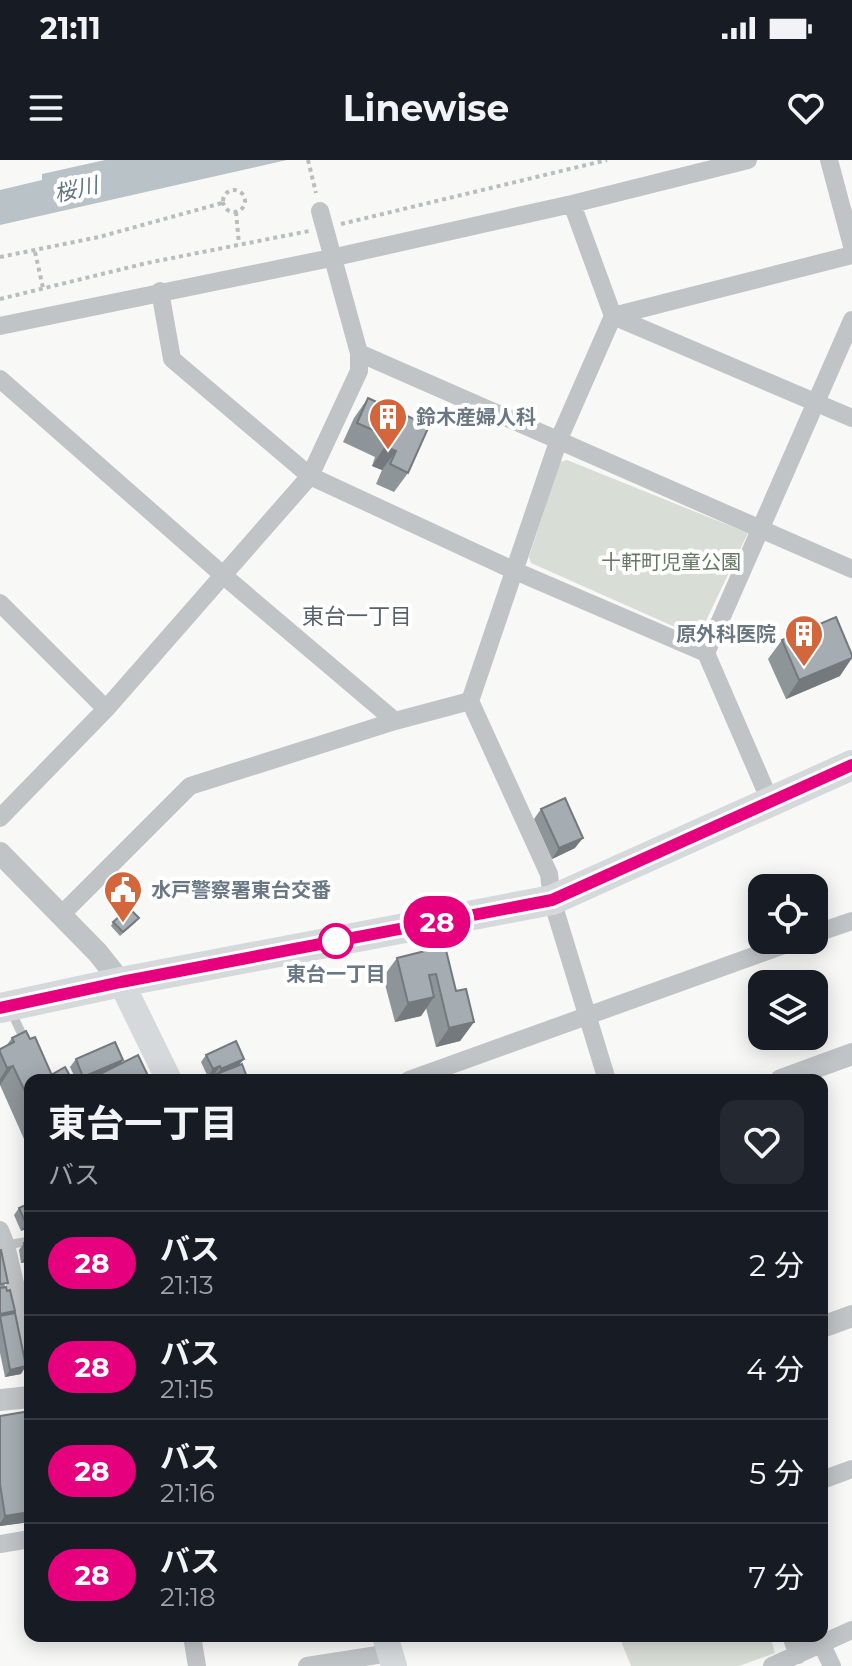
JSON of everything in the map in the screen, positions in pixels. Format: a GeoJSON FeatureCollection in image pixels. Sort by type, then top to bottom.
{"type":"FeatureCollection","features":[{"type":"Feature","properties":{"kind":"highway"},"geometry":{"type":"LineString","coordinates":[[4,1007],[552,900],[852,765]]}},
{"type":"Feature","properties":{"kind":"main road"},"geometry":{"type":"LineString","coordinates":[[121,982],[166,1074]]}},
{"type":"Feature","properties":{"kind":"street"},"geometry":{"type":"LineString","coordinates":[[0,326],[331,258],[572,204],[748,160]]}},
{"type":"Feature","properties":{"kind":"street"},"geometry":{"type":"LineString","coordinates":[[829,160],[852,246]]}},
{"type":"Feature","properties":{"kind":"street"},"geometry":{"type":"LineString","coordinates":[[572,204],[613,316],[559,439],[470,701],[549,874],[552,900],[605,1074]]}},
{"type":"Feature","properties":{"kind":"street"},"geometry":{"type":"LineString","coordinates":[[0,818],[106,709],[310,476],[359,371],[359,353],[322,220]]}},
{"type":"Feature","properties":{"kind":"street"},"geometry":{"type":"LineString","coordinates":[[613,316],[852,255]]}},
{"type":"Feature","properties":{"kind":"street"},"geometry":{"type":"LineString","coordinates":[[160,291],[172,359],[310,476],[513,570],[706,653],[771,803]]}},
{"type":"Feature","properties":{"kind":"street"},"geometry":{"type":"LineString","coordinates":[[613,316],[852,418]]}},
{"type":"Feature","properties":{"kind":"street"},"geometry":{"type":"LineString","coordinates":[[706,653],[852,320]]}},
{"type":"Feature","properties":{"kind":"street"},"geometry":{"type":"LineString","coordinates":[[359,353],[852,569]]}},
{"type":"Feature","properties":{"kind":"street"},"geometry":{"type":"LineString","coordinates":[[0,379],[395,721]]}},
{"type":"Feature","properties":{"kind":"street"},"geometry":{"type":"LineString","coordinates":[[0,603],[106,709]]}},
{"type":"Feature","properties":{"kind":"street"},"geometry":{"type":"LineString","coordinates":[[62,914],[190,786],[395,721],[470,701]]}},
{"type":"Feature","properties":{"kind":"street"},"geometry":{"type":"LineString","coordinates":[[0,853],[62,914],[121,982]]}},
{"type":"Feature","properties":{"kind":"street"},"geometry":{"type":"LineString","coordinates":[[828,929],[852,921]]}},
{"type":"Feature","properties":{"kind":"street"},"geometry":{"type":"LineString","coordinates":[[425,1074],[759,954]]}},
{"type":"Feature","properties":{"kind":"street"},"geometry":{"type":"LineString","coordinates":[[797,1074],[852,1054]]}},
{"type":"Feature","properties":{"kind":"street"},"geometry":{"type":"LineString","coordinates":[[2,1240],[24,1324]]}},
{"type":"Feature","properties":{"kind":"street"},"geometry":{"type":"LineString","coordinates":[[828,1325],[852,1316]]}},
{"type":"Feature","properties":{"kind":"street"},"geometry":{"type":"LineString","coordinates":[[0,1400],[24,1398]]}},
{"type":"Feature","properties":{"kind":"street"},"geometry":{"type":"LineString","coordinates":[[828,1478],[852,1469]]}},
{"type":"Feature","properties":{"kind":"street"},"geometry":{"type":"LineString","coordinates":[[0,1544],[24,1540]]}},
{"type":"Feature","properties":{"kind":"street"},"geometry":{"type":"LineString","coordinates":[[772,1666],[852,1630]]}},
{"type":"Feature","properties":{"kind":"street"},"geometry":{"type":"LineString","coordinates":[[193,1642],[197,1666]]}},
{"type":"Feature","properties":{"kind":"street"},"geometry":{"type":"LineString","coordinates":[[793,1642],[798,1655]]}},
{"type":"Feature","properties":{"kind":"street"},"geometry":{"type":"LineString","coordinates":[[822,1645],[832,1666]]}},
{"type":"Feature","properties":{"kind":"street"},"geometry":{"type":"LineString","coordinates":[[307,1666],[389,1646]]}},
{"type":"Feature","properties":{"kind":"lane"},"geometry":{"type":"LineString","coordinates":[[4,1007],[32,1055]]}},
{"type":"Feature","properties":{"kind":"lane"},"geometry":{"type":"LineString","coordinates":[[2,1240],[24,1241]]}},
{"type":"Feature","properties":{"kind":"path"},"geometry":{"type":"LineString","coordinates":[[308,160],[322,220]]}},
{"type":"Feature","properties":{"kind":"path"},"geometry":{"type":"LineString","coordinates":[[0,299],[239,244],[322,220],[607,160]]}},
{"type":"Feature","properties":{"kind":"path"},"geometry":{"type":"LineString","coordinates":[[232,190],[240,191],[245,199],[243,207],[236,212],[227,210],[222,203],[224,194],[232,190]]}},
{"type":"Feature","properties":{"kind":"path"},"geometry":{"type":"LineString","coordinates":[[1,257],[99,237],[222,203]]}},
{"type":"Feature","properties":{"kind":"path"},"geometry":{"type":"LineString","coordinates":[[236,212],[239,244]]}},
{"type":"Feature","properties":{"kind":"path"},"geometry":{"type":"LineString","coordinates":[[35,251],[43,288]]}},
{"type":"Feature","properties":{"kind":"green space","name":"十軒町児童公園"},"geometry":{"type":"Polygon","coordinates":[[[567,460],[748,533],[702,629],[693,635],[531,563],[529,557],[560,462],[567,460]]]}},
{"type":"Feature","properties":{"kind":"green space"},"geometry":{"type":"Polygon","coordinates":[[[621,1642],[772,1642],[775,1653],[739,1666],[631,1666],[621,1642]]]}},
{"type":"Feature","properties":{"kind":"water","name":"桜川"},"geometry":{"type":"Polygon","coordinates":[[[105,160],[287,160],[0,225],[0,190],[42,180],[42,174],[105,160]]]}},
{"type":"Feature","properties":{"kind":"building"},"geometry":{"type":"Polygon","coordinates":[[[368,398],[429,426],[408,473],[390,464],[396,451],[385,446],[389,437],[357,423],[368,398]]]}},
{"type":"Feature","properties":{"kind":"building"},"geometry":{"type":"Polygon","coordinates":[[[836,617],[852,658],[799,680],[782,640],[836,617]]]}},
{"type":"Feature","properties":{"kind":"building"},"geometry":{"type":"Polygon","coordinates":[[[565,798],[583,838],[559,848],[541,809],[565,798]]]}},
{"type":"Feature","properties":{"kind":"building","name":"水戸警察署東台交番"},"geometry":{"type":"Polygon","coordinates":[[[129,908],[139,918],[123,932],[113,922],[129,908]]]}},
{"type":"Feature","properties":{"kind":"building"},"geometry":{"type":"Polygon","coordinates":[[[445,946],[456,991],[466,989],[474,1022],[449,1028],[436,974],[429,975],[434,997],[408,1003],[397,958],[445,946]]]}},
{"type":"Feature","properties":{"kind":"building"},"geometry":{"type":"Polygon","coordinates":[[[26,1031],[30,1039],[35,1037],[51,1074],[24,1074],[24,1089],[13,1066],[7,1068],[0,1052],[0,1049],[14,1042],[12,1038],[26,1031]]]}},
{"type":"Feature","properties":{"kind":"building"},"geometry":{"type":"Polygon","coordinates":[[[236,1041],[244,1059],[221,1069],[220,1066],[213,1069],[206,1055],[236,1041]]]}},
{"type":"Feature","properties":{"kind":"building"},"geometry":{"type":"Polygon","coordinates":[[[115,1042],[123,1060],[90,1074],[82,1074],[76,1059],[115,1042]]]}},
{"type":"Feature","properties":{"kind":"building"},"geometry":{"type":"Polygon","coordinates":[[[138,1055],[147,1074],[100,1074],[138,1055]]]}},
{"type":"Feature","properties":{"kind":"building"},"geometry":{"type":"Polygon","coordinates":[[[242,1064],[246,1074],[217,1074],[242,1064]]]}},
{"type":"Feature","properties":{"kind":"building"},"geometry":{"type":"Polygon","coordinates":[[[65,1067],[69,1074],[53,1074],[65,1067]]]}},
{"type":"Feature","properties":{"kind":"building"},"geometry":{"type":"Polygon","coordinates":[[[0,1250],[8,1283],[0,1284],[0,1250]]]}},
{"type":"Feature","properties":{"kind":"building"},"geometry":{"type":"Polygon","coordinates":[[[6,1287],[7,1291],[10,1290],[15,1311],[0,1314],[0,1288],[6,1287]]]}},
{"type":"Feature","properties":{"kind":"building"},"geometry":{"type":"Polygon","coordinates":[[[15,1313],[24,1366],[10,1370],[0,1316],[15,1313]]]}},
{"type":"Feature","properties":{"kind":"building"},"geometry":{"type":"Polygon","coordinates":[[[24,1412],[24,1513],[5,1516],[0,1484],[0,1416],[24,1412]]]}},
{"type":"Feature","properties":{"kind":"bus line","name":"28"},"geometry":{"type":"LineString","coordinates":[[0,1008],[552,900],[852,765]]}},
{"type":"Feature","properties":{"kind":"place","name":"鈴木産婦人科"},"geometry":{"type":"Point","coordinates":[388,451]}},
{"type":"Feature","properties":{"kind":"place","name":"原外科医院"},"geometry":{"type":"Point","coordinates":[804,668]}},
{"type":"Feature","properties":{"kind":"place","name":"水戸警察署東台交番"},"geometry":{"type":"Point","coordinates":[123,924]}},
{"type":"Feature","properties":{"kind":"place","name":"東台一丁目"},"geometry":{"type":"Point","coordinates":[336,941]}},
{"type":"Feature","properties":{"kind":"district","name":"東台一丁目"},"geometry":{"type":"Point","coordinates":[357,616]}}]}
